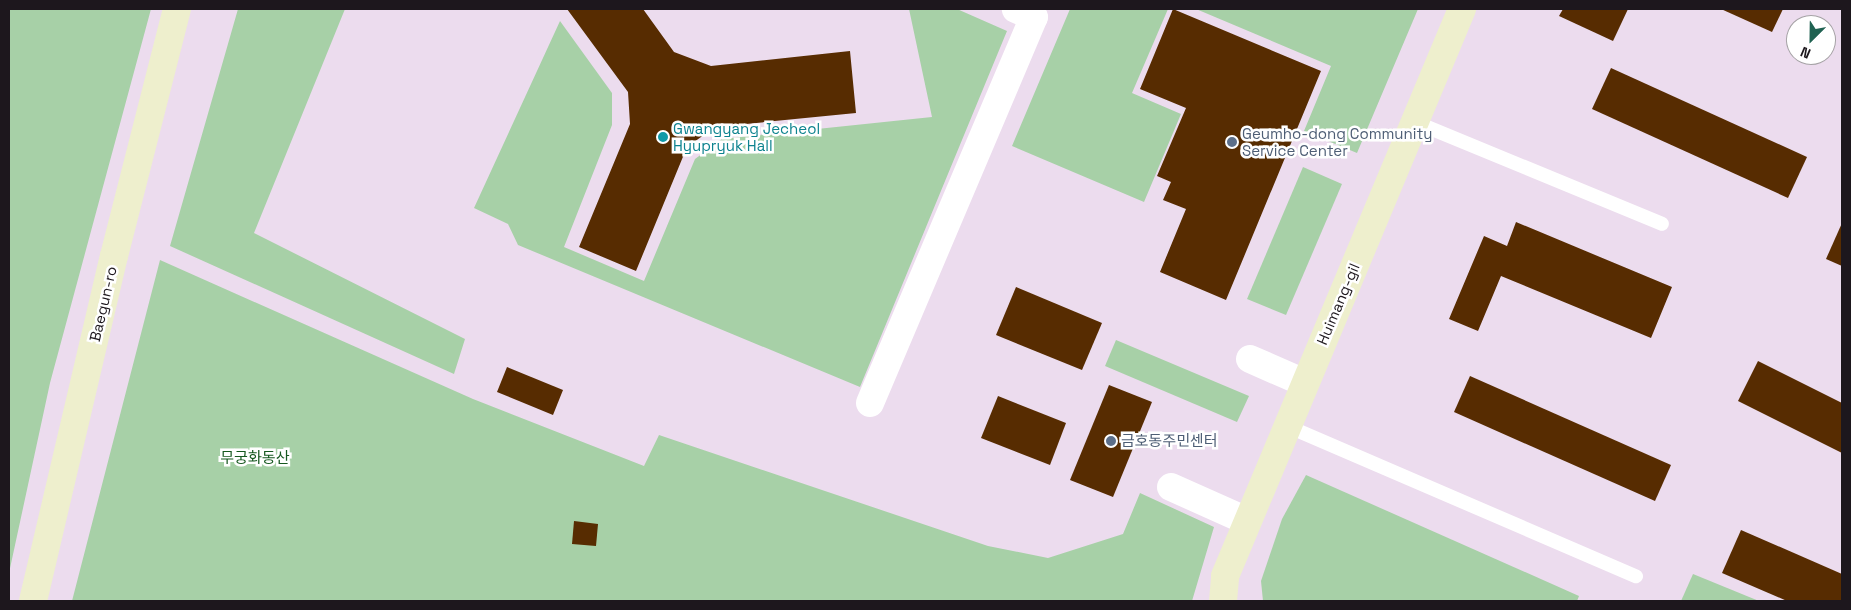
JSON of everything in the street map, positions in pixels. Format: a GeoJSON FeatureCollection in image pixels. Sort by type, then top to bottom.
{"type":"FeatureCollection","features":[{"type":"Feature","properties":{"kind":"street","name":"Baegun-ro"},"geometry":{"type":"LineString","coordinates":[[34,601],[114,256],[177,9]]}},
{"type":"Feature","properties":{"kind":"street"},"geometry":{"type":"LineString","coordinates":[[870,402],[1034,16],[1016,9]]}},
{"type":"Feature","properties":{"kind":"street","name":"Huimang-gil"},"geometry":{"type":"LineString","coordinates":[[1223,601],[1225,576],[1462,9]]}},
{"type":"Feature","properties":{"kind":"street"},"geometry":{"type":"LineString","coordinates":[[1250,359],[1305,383]]}},
{"type":"Feature","properties":{"kind":"street"},"geometry":{"type":"LineString","coordinates":[[1171,487],[1248,521]]}},
{"type":"Feature","properties":{"kind":"lane"},"geometry":{"type":"LineString","coordinates":[[1414,122],[1662,224]]}},
{"type":"Feature","properties":{"kind":"lane"},"geometry":{"type":"LineString","coordinates":[[1287,426],[1636,576]]}},
{"type":"Feature","properties":{"kind":"green space"},"geometry":{"type":"Polygon","coordinates":[[[9,9],[151,9],[50,383],[9,573],[9,9]]]}},
{"type":"Feature","properties":{"kind":"green space"},"geometry":{"type":"Polygon","coordinates":[[[238,9],[345,9],[254,233],[465,339],[454,374],[170,246],[238,9]]]}},
{"type":"Feature","properties":{"kind":"green space"},"geometry":{"type":"Polygon","coordinates":[[[909,9],[957,9],[1007,31],[860,387],[518,245],[508,224],[474,208],[560,21],[612,93],[612,125],[564,247],[644,281],[695,159],[722,139],[932,117],[909,9]]]}},
{"type":"Feature","properties":{"kind":"green space"},"geometry":{"type":"Polygon","coordinates":[[[1070,9],[1168,9],[1132,93],[1181,114],[1144,202],[1012,146],[1070,9]]]}},
{"type":"Feature","properties":{"kind":"green space"},"geometry":{"type":"Polygon","coordinates":[[[1196,9],[1418,9],[1357,153],[1304,131],[1331,66],[1196,9]]]}},
{"type":"Feature","properties":{"kind":"green space"},"geometry":{"type":"Polygon","coordinates":[[[1303,167],[1342,184],[1286,315],[1247,299],[1303,167]]]}},
{"type":"Feature","properties":{"kind":"green space","name":"무궁화동산"},"geometry":{"type":"Polygon","coordinates":[[[160,260],[473,399],[644,466],[659,435],[988,546],[1048,558],[1123,534],[1140,493],[1214,527],[1192,601],[72,601],[160,260]]]}},
{"type":"Feature","properties":{"kind":"green space"},"geometry":{"type":"Polygon","coordinates":[[[1116,340],[1249,396],[1237,422],[1105,366],[1116,340]]]}},
{"type":"Feature","properties":{"kind":"green space"},"geometry":{"type":"Polygon","coordinates":[[[1306,475],[1579,596],[1577,601],[1263,601],[1261,581],[1282,519],[1306,475]]]}},
{"type":"Feature","properties":{"kind":"green space"},"geometry":{"type":"Polygon","coordinates":[[[1693,574],[1759,601],[1681,601],[1693,574]]]}},
{"type":"Feature","properties":{"kind":"building","name":"Gwangyang Jecheol Hyupryuk Hall"},"geometry":{"type":"Polygon","coordinates":[[[567,9],[643,9],[674,52],[711,66],[850,51],[856,113],[715,127],[687,147],[636,271],[579,247],[630,124],[628,92],[567,9]]]}},
{"type":"Feature","properties":{"kind":"building","name":"Geumho-dong Community Service Center"},"geometry":{"type":"Polygon","coordinates":[[[1173,9],[1321,71],[1226,300],[1160,272],[1186,209],[1163,200],[1171,182],[1157,176],[1186,108],[1140,89],[1173,9]]]}},
{"type":"Feature","properties":{"kind":"building"},"geometry":{"type":"Polygon","coordinates":[[[1563,9],[1628,9],[1613,41],[1559,16],[1563,9]]]}},
{"type":"Feature","properties":{"kind":"building"},"geometry":{"type":"Polygon","coordinates":[[[1721,9],[1783,9],[1772,32],[1721,9]]]}},
{"type":"Feature","properties":{"kind":"building"},"geometry":{"type":"Polygon","coordinates":[[[1611,68],[1807,157],[1788,198],[1592,109],[1611,68]]]}},
{"type":"Feature","properties":{"kind":"building"},"geometry":{"type":"Polygon","coordinates":[[[1516,222],[1672,287],[1651,338],[1501,276],[1478,331],[1449,319],[1484,236],[1507,246],[1516,222]]]}},
{"type":"Feature","properties":{"kind":"building"},"geometry":{"type":"Polygon","coordinates":[[[1842,223],[1842,266],[1826,259],[1842,223]]]}},
{"type":"Feature","properties":{"kind":"building"},"geometry":{"type":"Polygon","coordinates":[[[1016,287],[1102,323],[1082,370],[996,335],[1016,287]]]}},
{"type":"Feature","properties":{"kind":"building"},"geometry":{"type":"Polygon","coordinates":[[[1758,361],[1842,403],[1842,453],[1738,401],[1758,361]]]}},
{"type":"Feature","properties":{"kind":"building"},"geometry":{"type":"Polygon","coordinates":[[[507,367],[563,390],[553,415],[497,392],[507,367]]]}},
{"type":"Feature","properties":{"kind":"building"},"geometry":{"type":"Polygon","coordinates":[[[1470,376],[1671,465],[1655,501],[1454,412],[1470,376]]]}},
{"type":"Feature","properties":{"kind":"building","name":"금호동주민센터"},"geometry":{"type":"Polygon","coordinates":[[[1109,385],[1152,402],[1113,497],[1070,480],[1109,385]]]}},
{"type":"Feature","properties":{"kind":"building"},"geometry":{"type":"Polygon","coordinates":[[[998,396],[1066,423],[1050,465],[981,438],[998,396]]]}},
{"type":"Feature","properties":{"kind":"building"},"geometry":{"type":"Polygon","coordinates":[[[574,521],[598,524],[596,546],[572,544],[574,521]]]}},
{"type":"Feature","properties":{"kind":"building"},"geometry":{"type":"Polygon","coordinates":[[[1741,530],[1842,574],[1842,601],[1787,601],[1722,573],[1741,530]]]}},
{"type":"Feature","properties":{"kind":"place","name":"Gwangyang Jecheol Hyupryuk Hall"},"geometry":{"type":"Point","coordinates":[663,137]}},
{"type":"Feature","properties":{"kind":"place","name":"Geumho-dong Community Service Center"},"geometry":{"type":"Point","coordinates":[1232,142]}},
{"type":"Feature","properties":{"kind":"place","name":"금호동주민센터"},"geometry":{"type":"Point","coordinates":[1111,441]}}]}
